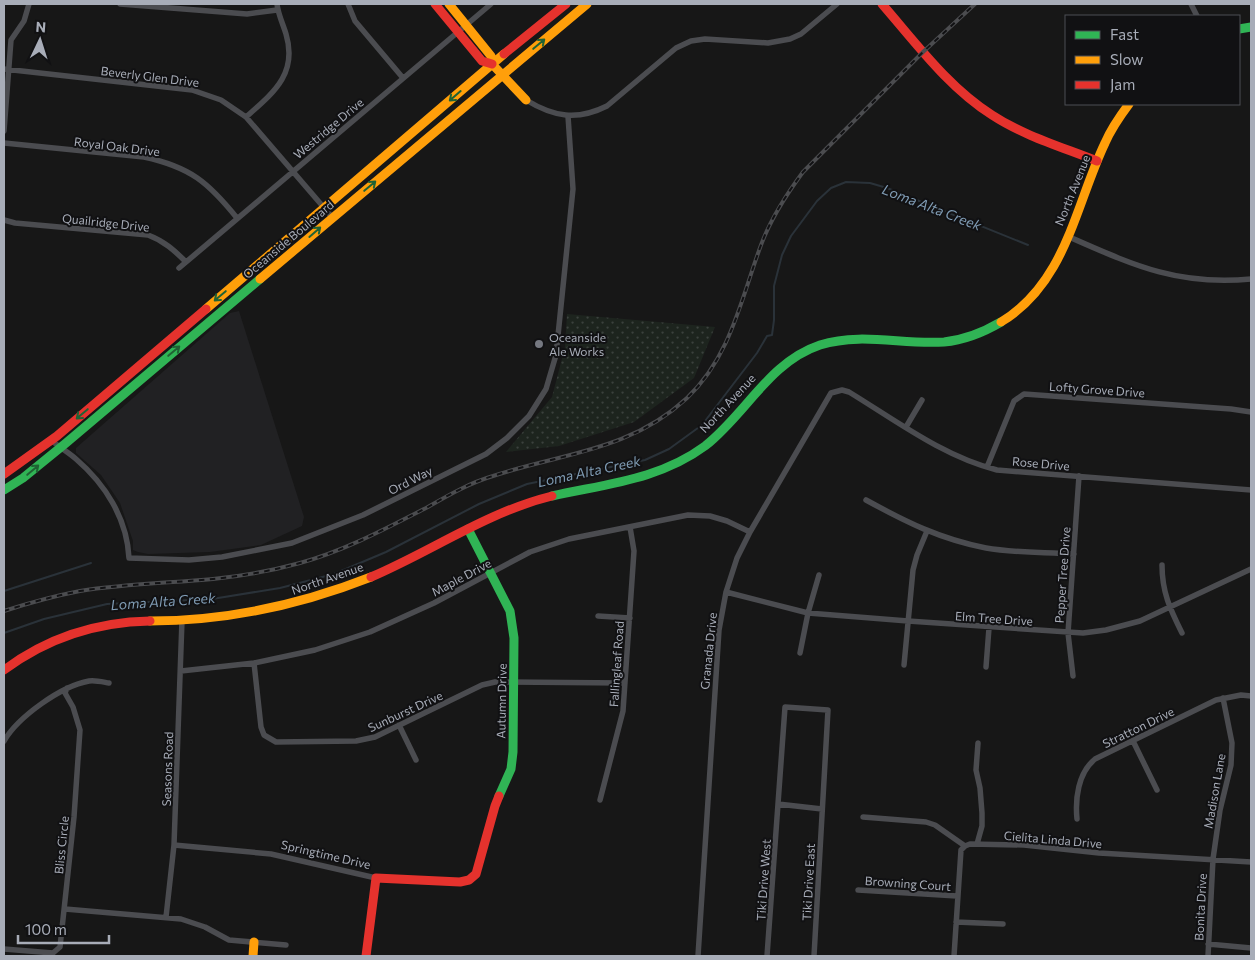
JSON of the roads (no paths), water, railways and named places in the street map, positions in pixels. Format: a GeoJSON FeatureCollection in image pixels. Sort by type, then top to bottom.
{"type":"FeatureCollection","features":[{"type":"Feature","properties":{"kind":"main road"},"geometry":{"type":"LineString","coordinates":[[435,4],[482,61],[492,64],[526,100]]}},
{"type":"Feature","properties":{"kind":"main road"},"geometry":{"type":"LineString","coordinates":[[449,4],[491,56],[492,64]]}},
{"type":"Feature","properties":{"kind":"main road","name":"Oceanside Boulevard"},"geometry":{"type":"LineString","coordinates":[[4,474],[51,440],[492,64],[566,4]]}},
{"type":"Feature","properties":{"kind":"main road","name":"Oceanside Boulevard"},"geometry":{"type":"LineString","coordinates":[[4,490],[23,478],[60,448],[586,4]]}},
{"type":"Feature","properties":{"kind":"main road"},"geometry":{"type":"LineString","coordinates":[[882,4],[942,73],[975,102],[993,115],[1024,132],[1097,162]]}},
{"type":"Feature","properties":{"kind":"main road","name":"North Avenue"},"geometry":{"type":"LineString","coordinates":[[4,670],[15,661],[67,635],[100,626],[125,622],[182,620],[242,614],[292,604],[358,583],[511,508],[543,497],[641,477],[676,464],[699,450],[719,434],[777,369],[796,356],[818,346],[847,338],[935,342],[955,340],[1004,321],[1027,304],[1052,270],[1105,142],[1128,105]]}},
{"type":"Feature","properties":{"kind":"main road","name":"Autumn Drive"},"geometry":{"type":"LineString","coordinates":[[468,529],[510,611],[513,622],[514,682],[511,769],[495,806],[476,874],[473,878]]}},
{"type":"Feature","properties":{"kind":"main road"},"geometry":{"type":"LineString","coordinates":[[366,956],[376,878]]}},
{"type":"Feature","properties":{"kind":"main road","name":"Springtime Drive"},"geometry":{"type":"LineString","coordinates":[[376,878],[460,882],[473,878]]}},
{"type":"Feature","properties":{"kind":"main road"},"geometry":{"type":"LineString","coordinates":[[253,956],[254,942]]}},
{"type":"Feature","properties":{"kind":"street"},"geometry":{"type":"LineString","coordinates":[[4,131],[6,69],[11,40],[24,21],[30,4]]}},
{"type":"Feature","properties":{"kind":"street"},"geometry":{"type":"LineString","coordinates":[[120,4],[247,14],[277,7],[286,35],[289,60],[282,81],[246,117]]}},
{"type":"Feature","properties":{"kind":"street"},"geometry":{"type":"LineString","coordinates":[[348,4],[355,21],[404,78]]}},
{"type":"Feature","properties":{"kind":"street","name":"Westridge Drive"},"geometry":{"type":"LineString","coordinates":[[179,268],[491,4]]}},
{"type":"Feature","properties":{"kind":"street"},"geometry":{"type":"LineString","coordinates":[[526,100],[541,109],[560,115],[579,116],[598,111],[607,106],[676,48],[691,41],[705,39],[768,43],[790,39],[801,34],[837,4]]}},
{"type":"Feature","properties":{"kind":"street","name":"Beverly Glen Drive"},"geometry":{"type":"LineString","coordinates":[[6,69],[192,90],[221,100],[236,108],[246,117],[332,217]]}},
{"type":"Feature","properties":{"kind":"street","name":"Ord Way"},"geometry":{"type":"LineString","coordinates":[[51,440],[75,458],[109,495],[123,528],[129,558],[190,560],[222,557],[292,543],[363,516],[486,454],[507,438],[529,416],[546,389],[556,355],[574,190],[568,116]]}},
{"type":"Feature","properties":{"kind":"street","name":"Royal Oak Drive"},"geometry":{"type":"LineString","coordinates":[[4,143],[144,157],[167,162],[205,183],[219,195],[237,218]]}},
{"type":"Feature","properties":{"kind":"street","name":"Quailridge Drive"},"geometry":{"type":"LineString","coordinates":[[4,220],[15,223],[148,235],[173,249],[186,262]]}},
{"type":"Feature","properties":{"kind":"street"},"geometry":{"type":"LineString","coordinates":[[1067,236],[1130,263],[1170,276],[1230,281],[1251,279]]}},
{"type":"Feature","properties":{"kind":"street","name":"Granada Drive"},"geometry":{"type":"LineString","coordinates":[[698,956],[719,630],[726,592],[737,558],[750,532],[831,393],[842,390],[849,392]]}},
{"type":"Feature","properties":{"kind":"street","name":"Rose Drive"},"geometry":{"type":"LineString","coordinates":[[849,392],[951,454],[987,467],[1251,490]]}},
{"type":"Feature","properties":{"kind":"street","name":"Lofty Grove Drive"},"geometry":{"type":"LineString","coordinates":[[987,467],[1014,401],[1024,394],[1251,412]]}},
{"type":"Feature","properties":{"kind":"street"},"geometry":{"type":"LineString","coordinates":[[906,427],[922,400]]}},
{"type":"Feature","properties":{"kind":"street","name":"Pepper Tree Drive"},"geometry":{"type":"LineString","coordinates":[[1072,676],[1068,633],[1079,476]]}},
{"type":"Feature","properties":{"kind":"street"},"geometry":{"type":"LineString","coordinates":[[866,500],[908,524],[956,541],[988,548],[1074,554]]}},
{"type":"Feature","properties":{"kind":"street","name":"Maple Drive"},"geometry":{"type":"LineString","coordinates":[[181,671],[254,663],[315,650],[370,632],[434,604],[530,552],[551,544],[688,515],[710,516],[727,521],[750,532]]}},
{"type":"Feature","properties":{"kind":"street","name":"Fallingleaf Road"},"geometry":{"type":"LineString","coordinates":[[600,800],[623,711],[634,552],[630,527]]}},
{"type":"Feature","properties":{"kind":"street"},"geometry":{"type":"LineString","coordinates":[[904,665],[913,570],[927,531]]}},
{"type":"Feature","properties":{"kind":"street"},"geometry":{"type":"LineString","coordinates":[[1162,565],[1164,593],[1182,633]]}},
{"type":"Feature","properties":{"kind":"street","name":"Elm Tree Drive"},"geometry":{"type":"LineString","coordinates":[[726,592],[808,612],[908,622],[1068,633],[1106,630],[1140,621],[1251,569]]}},
{"type":"Feature","properties":{"kind":"street"},"geometry":{"type":"LineString","coordinates":[[800,653],[808,612],[819,575]]}},
{"type":"Feature","properties":{"kind":"street"},"geometry":{"type":"LineString","coordinates":[[598,616],[630,618]]}},
{"type":"Feature","properties":{"kind":"street","name":"Seasons Road"},"geometry":{"type":"LineString","coordinates":[[166,917],[174,845],[182,620]]}},
{"type":"Feature","properties":{"kind":"street"},"geometry":{"type":"LineString","coordinates":[[986,667],[989,628]]}},
{"type":"Feature","properties":{"kind":"street","name":"Sunburst Drive"},"geometry":{"type":"LineString","coordinates":[[254,663],[261,727],[264,735],[276,742],[356,741],[375,737],[482,685],[495,682],[625,684]]}},
{"type":"Feature","properties":{"kind":"street"},"geometry":{"type":"LineString","coordinates":[[4,741],[26,717],[48,699],[67,688],[91,680],[109,683]]}},
{"type":"Feature","properties":{"kind":"street","name":"Bliss Circle"},"geometry":{"type":"LineString","coordinates":[[4,949],[54,953],[60,947],[74,817],[80,730],[73,707],[65,693],[67,688]]}},
{"type":"Feature","properties":{"kind":"street","name":"Stratton Drive"},"geometry":{"type":"LineString","coordinates":[[1077,819],[1075,804],[1078,790],[1088,764],[1095,759],[1216,700],[1241,695],[1251,696]]}},
{"type":"Feature","properties":{"kind":"street","name":"Madison Lane"},"geometry":{"type":"LineString","coordinates":[[1213,859],[1220,810],[1232,765],[1232,743],[1223,698]]}},
{"type":"Feature","properties":{"kind":"street","name":"Tiki Drive West"},"geometry":{"type":"LineString","coordinates":[[768,956],[785,707],[828,710],[822,809]]}},
{"type":"Feature","properties":{"kind":"street"},"geometry":{"type":"LineString","coordinates":[[399,725],[416,760]]}},
{"type":"Feature","properties":{"kind":"street"},"geometry":{"type":"LineString","coordinates":[[1133,741],[1156,790]]}},
{"type":"Feature","properties":{"kind":"street"},"geometry":{"type":"LineString","coordinates":[[977,844],[982,826],[980,788],[976,770],[978,743]]}},
{"type":"Feature","properties":{"kind":"street"},"geometry":{"type":"LineString","coordinates":[[778,804],[822,809]]}},
{"type":"Feature","properties":{"kind":"street","name":"Tiki Drive East"},"geometry":{"type":"LineString","coordinates":[[814,956],[822,809]]}},
{"type":"Feature","properties":{"kind":"street"},"geometry":{"type":"LineString","coordinates":[[863,817],[926,822],[935,825],[965,846],[961,850],[954,956]]}},
{"type":"Feature","properties":{"kind":"street","name":"Cielita Linda Drive"},"geometry":{"type":"LineString","coordinates":[[965,846],[970,844],[1024,845],[1099,853],[1251,862]]}},
{"type":"Feature","properties":{"kind":"street","name":"Springtime Drive"},"geometry":{"type":"LineString","coordinates":[[174,845],[271,854],[376,878]]}},
{"type":"Feature","properties":{"kind":"street","name":"Bonita Drive"},"geometry":{"type":"LineString","coordinates":[[1208,956],[1213,859]]}},
{"type":"Feature","properties":{"kind":"street","name":"Browning Court"},"geometry":{"type":"LineString","coordinates":[[858,890],[958,896]]}},
{"type":"Feature","properties":{"kind":"street"},"geometry":{"type":"LineString","coordinates":[[65,909],[181,919],[205,927],[229,940],[286,945]]}},
{"type":"Feature","properties":{"kind":"street"},"geometry":{"type":"LineString","coordinates":[[956,922],[1003,924]]}},
{"type":"Feature","properties":{"kind":"street"},"geometry":{"type":"LineString","coordinates":[[1208,944],[1251,948]]}},
{"type":"Feature","properties":{"kind":"waterway","name":"Loma Alta Creek"},"geometry":{"type":"LineString","coordinates":[[4,633],[44,619],[107,604],[212,599],[280,588],[334,574],[386,552],[479,504],[527,484],[645,460],[669,449],[702,425],[757,353],[767,336],[772,335],[774,286],[782,255],[791,236],[817,201],[831,188],[846,182],[870,183],[887,188],[1028,245]]}},
{"type":"Feature","properties":{"kind":"waterway"},"geometry":{"type":"LineString","coordinates":[[4,591],[91,563]]}},
{"type":"Feature","properties":{"kind":"railway"},"geometry":{"type":"LineString","coordinates":[[4,611],[80,591],[224,578],[300,563],[364,539],[475,482],[619,440],[665,416],[687,398],[702,382],[714,364],[733,326],[769,225],[803,172],[923,52],[975,4]]}},
{"type":"Feature","properties":{"kind":"place","name":"Oceanside Ale Works"},"geometry":{"type":"Point","coordinates":[539,344]}}]}
